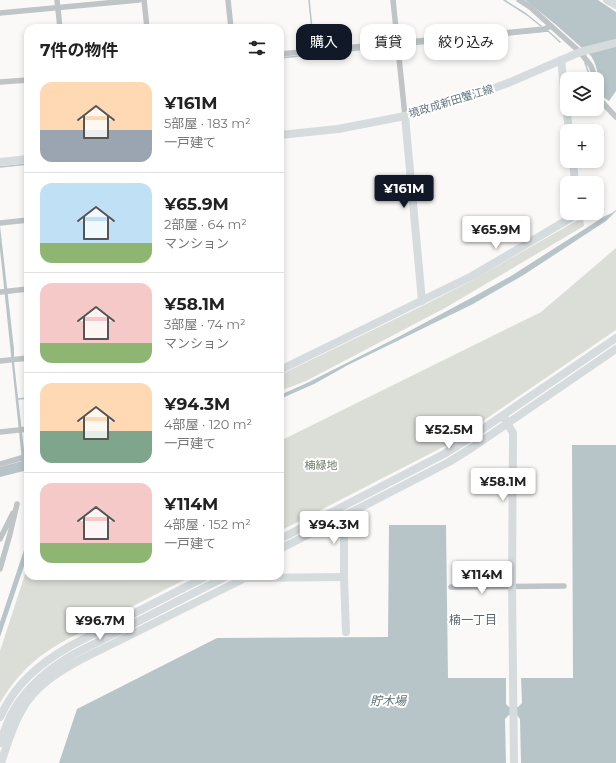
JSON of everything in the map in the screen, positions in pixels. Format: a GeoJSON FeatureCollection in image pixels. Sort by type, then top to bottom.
{"type":"FeatureCollection","features":[{"type":"Feature","properties":{"kind":"street"},"geometry":{"type":"LineString","coordinates":[[57,0],[60,24]]}},
{"type":"Feature","properties":{"kind":"street"},"geometry":{"type":"LineString","coordinates":[[0,13],[139,0]]}},
{"type":"Feature","properties":{"kind":"street"},"geometry":{"type":"LineString","coordinates":[[144,0],[147,24]]}},
{"type":"Feature","properties":{"kind":"street"},"geometry":{"type":"LineString","coordinates":[[228,0],[231,24]]}},
{"type":"Feature","properties":{"kind":"street"},"geometry":{"type":"LineString","coordinates":[[393,0],[395,24]]}},
{"type":"Feature","properties":{"kind":"street"},"geometry":{"type":"LineString","coordinates":[[519,0],[530,6],[580,52],[592,66],[594,72]]}},
{"type":"Feature","properties":{"kind":"street"},"geometry":{"type":"LineString","coordinates":[[607,0],[616,5]]}},
{"type":"Feature","properties":{"kind":"street"},"geometry":{"type":"LineString","coordinates":[[416,41],[544,29],[551,26]]}},
{"type":"Feature","properties":{"kind":"street","name":"境政成新田蟹江線"},"geometry":{"type":"LineString","coordinates":[[284,135],[338,129],[405,116],[462,100],[508,83],[580,52],[616,43]]}},
{"type":"Feature","properties":{"kind":"street"},"geometry":{"type":"LineString","coordinates":[[284,54],[360,46]]}},
{"type":"Feature","properties":{"kind":"street"},"geometry":{"type":"LineString","coordinates":[[399,60],[422,301]]}},
{"type":"Feature","properties":{"kind":"street"},"geometry":{"type":"LineString","coordinates":[[561,60],[568,124]]}},
{"type":"Feature","properties":{"kind":"street"},"geometry":{"type":"LineString","coordinates":[[0,82],[24,80]]}},
{"type":"Feature","properties":{"kind":"street"},"geometry":{"type":"LineString","coordinates":[[604,104],[616,118]]}},
{"type":"Feature","properties":{"kind":"street"},"geometry":{"type":"LineString","coordinates":[[0,162],[24,160]]}},
{"type":"Feature","properties":{"kind":"street"},"geometry":{"type":"LineString","coordinates":[[0,223],[24,220]]}},
{"type":"Feature","properties":{"kind":"street"},"geometry":{"type":"LineString","coordinates":[[284,368],[478,272],[567,220]]}},
{"type":"Feature","properties":{"kind":"street"},"geometry":{"type":"LineString","coordinates":[[4,291],[24,288]]}},
{"type":"Feature","properties":{"kind":"street"},"geometry":{"type":"LineString","coordinates":[[284,537],[444,454],[616,338]]}},
{"type":"Feature","properties":{"kind":"street"},"geometry":{"type":"LineString","coordinates":[[284,547],[449,462],[616,349]]}},
{"type":"Feature","properties":{"kind":"street"},"geometry":{"type":"LineString","coordinates":[[0,361],[24,358]]}},
{"type":"Feature","properties":{"kind":"street"},"geometry":{"type":"LineString","coordinates":[[503,415],[513,433],[512,586],[514,763]]}},
{"type":"Feature","properties":{"kind":"street"},"geometry":{"type":"LineString","coordinates":[[0,432],[23,429]]}},
{"type":"Feature","properties":{"kind":"street"},"geometry":{"type":"LineString","coordinates":[[0,464],[24,457]]}},
{"type":"Feature","properties":{"kind":"street"},"geometry":{"type":"LineString","coordinates":[[0,539],[17,504],[0,569]]}},
{"type":"Feature","properties":{"kind":"street"},"geometry":{"type":"LineString","coordinates":[[338,509],[344,522],[346,632]]}},
{"type":"Feature","properties":{"kind":"street"},"geometry":{"type":"LineString","coordinates":[[284,578],[344,577]]}},
{"type":"Feature","properties":{"kind":"street"},"geometry":{"type":"LineString","coordinates":[[0,717],[4,708],[26,678],[52,656],[199,580]]}},
{"type":"Feature","properties":{"kind":"street"},"geometry":{"type":"LineString","coordinates":[[0,743],[12,712],[23,696],[38,679],[57,664],[81,650],[219,580]]}},
{"type":"Feature","properties":{"kind":"street"},"geometry":{"type":"LineString","coordinates":[[1,763],[22,709],[48,680],[63,669],[241,580]]}},
{"type":"Feature","properties":{"kind":"street"},"geometry":{"type":"LineString","coordinates":[[452,587],[564,586]]}},
{"type":"Feature","properties":{"kind":"green space"},"geometry":{"type":"Polygon","coordinates":[[[578,220],[583,220],[584,226],[445,308],[306,381],[284,389],[284,373],[471,281],[578,220]]]}},
{"type":"Feature","properties":{"kind":"green space","name":"楠緑地"},"geometry":{"type":"Polygon","coordinates":[[[616,248],[616,330],[443,447],[284,529],[284,439],[541,312],[616,248]]]}},
{"type":"Feature","properties":{"kind":"green space"},"geometry":{"type":"Polygon","coordinates":[[[24,577],[24,580],[184,580],[76,634],[52,648],[26,669],[14,682],[0,703],[0,651],[24,577]]]}},
{"type":"Feature","properties":{"kind":"water"},"geometry":{"type":"Polygon","coordinates":[[[525,0],[598,0],[616,12],[616,91],[609,101],[604,97],[604,72],[597,72],[591,56],[525,0]]]}},
{"type":"Feature","properties":{"kind":"water"},"geometry":{"type":"Polygon","coordinates":[[[616,210],[606,221],[522,276],[473,304],[348,365],[314,384],[284,397],[284,393],[400,336],[511,276],[599,220],[604,220],[605,216],[616,210]]]}},
{"type":"Feature","properties":{"kind":"water"},"geometry":{"type":"Polygon","coordinates":[[[0,226],[24,450],[24,471],[0,477],[0,467],[22,460],[0,249],[0,226]]]}},
{"type":"Feature","properties":{"kind":"water","name":"貯木場"},"geometry":{"type":"Polygon","coordinates":[[[572,445],[616,445],[616,763],[521,763],[520,719],[517,715],[509,715],[505,719],[506,763],[59,763],[77,709],[217,638],[388,637],[389,525],[446,525],[448,678],[506,678],[506,704],[509,707],[518,707],[522,703],[521,678],[573,678],[572,445]]]}},
{"type":"Feature","properties":{"kind":"water"},"geometry":{"type":"Polygon","coordinates":[[[24,550],[24,566],[0,637],[0,622],[24,550]]]}},
{"type":"Feature","properties":{"kind":"waterway"},"geometry":{"type":"LineString","coordinates":[[309,0],[311,24]]}},
{"type":"Feature","properties":{"kind":"waterway"},"geometry":{"type":"LineString","coordinates":[[504,0],[541,26]]}},
{"type":"Feature","properties":{"kind":"waterway"},"geometry":{"type":"LineString","coordinates":[[416,44],[548,31],[560,42]]}},
{"type":"Feature","properties":{"kind":"waterway"},"geometry":{"type":"LineString","coordinates":[[284,58],[360,50]]}},
{"type":"Feature","properties":{"kind":"waterway"},"geometry":{"type":"LineString","coordinates":[[585,63],[588,72]]}},
{"type":"Feature","properties":{"kind":"waterway"},"geometry":{"type":"LineString","coordinates":[[0,167],[24,164]]}},
{"type":"Feature","properties":{"kind":"waterway"},"geometry":{"type":"LineString","coordinates":[[18,399],[24,398]]}},
{"type":"Feature","properties":{"kind":"district","name":"楠一丁目"},"geometry":{"type":"Point","coordinates":[473,619]}}]}
